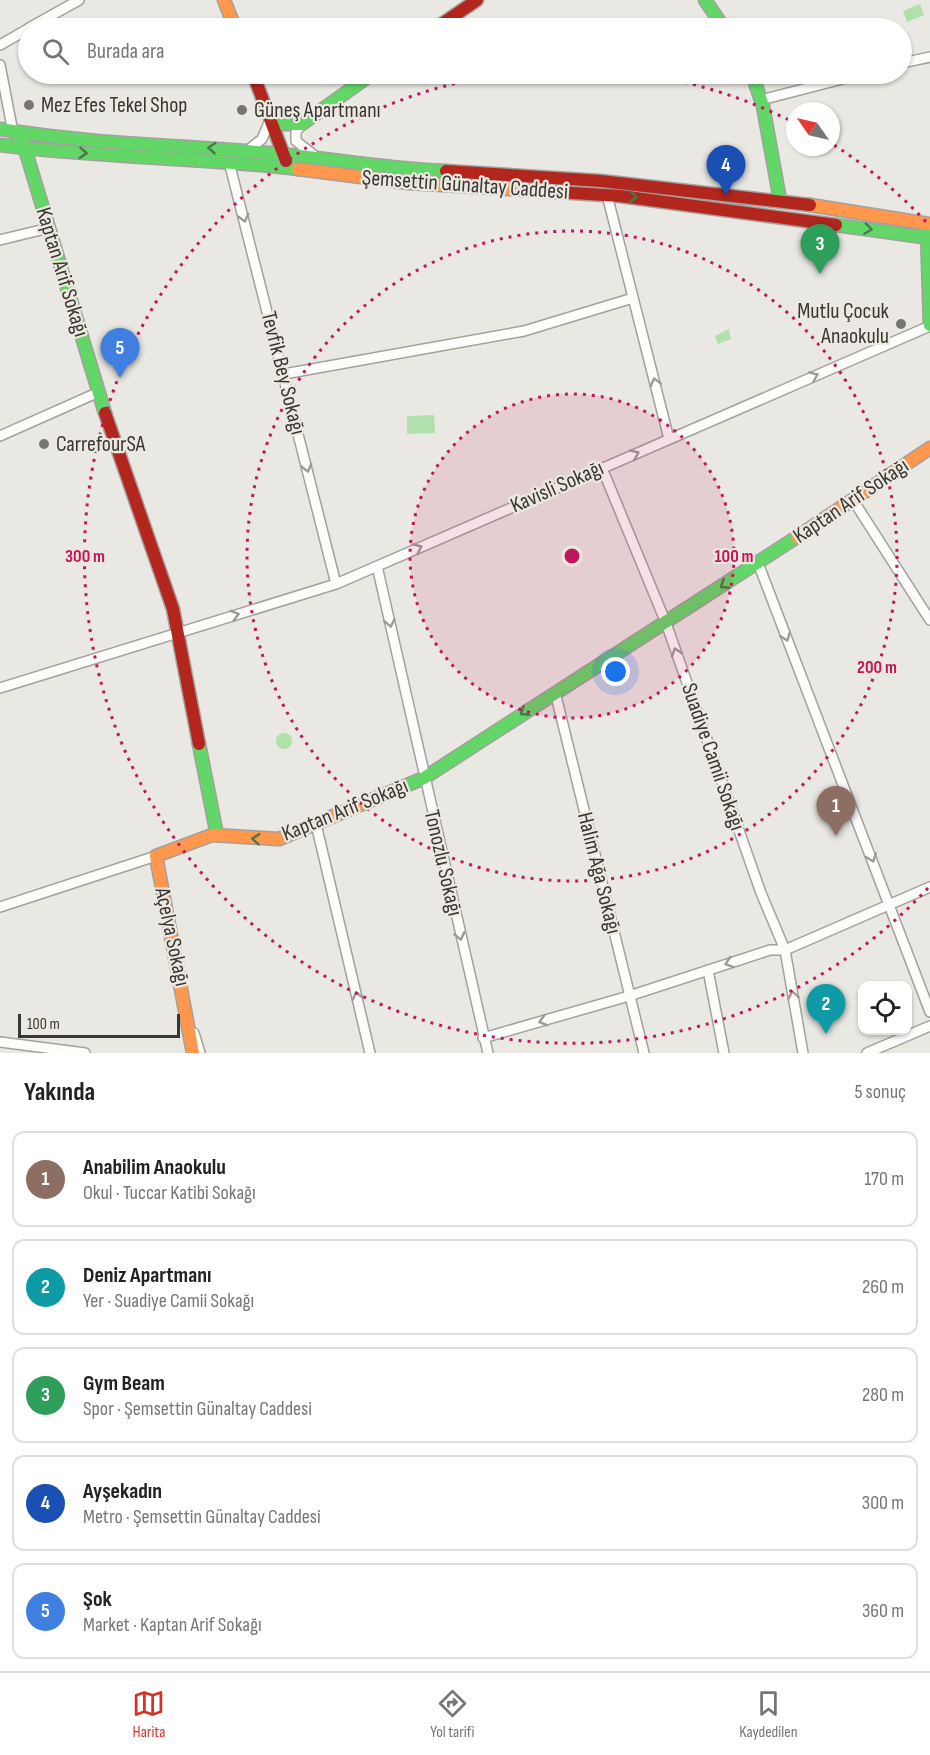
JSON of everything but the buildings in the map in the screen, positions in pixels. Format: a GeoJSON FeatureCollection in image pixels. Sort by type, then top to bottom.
{"type":"FeatureCollection","features":[{"type":"Feature","properties":{"kind":"street"},"geometry":{"type":"LineString","coordinates":[[48,18],[79,0]]}},
{"type":"Feature","properties":{"kind":"street"},"geometry":{"type":"LineString","coordinates":[[224,0],[231,18]]}},
{"type":"Feature","properties":{"kind":"street"},"geometry":{"type":"LineString","coordinates":[[451,18],[477,0]]}},
{"type":"Feature","properties":{"kind":"street"},"geometry":{"type":"LineString","coordinates":[[705,0],[717,18]]}},
{"type":"Feature","properties":{"kind":"street"},"geometry":{"type":"LineString","coordinates":[[0,45],[18,35]]}},
{"type":"Feature","properties":{"kind":"street"},"geometry":{"type":"LineString","coordinates":[[912,61],[930,57]]}},
{"type":"Feature","properties":{"kind":"street"},"geometry":{"type":"LineString","coordinates":[[0,64],[14,132]]}},
{"type":"Feature","properties":{"kind":"street"},"geometry":{"type":"LineString","coordinates":[[257,84],[288,165],[301,171]]}},
{"type":"Feature","properties":{"kind":"street"},"geometry":{"type":"LineString","coordinates":[[326,160],[307,152],[296,141],[296,132],[302,124],[358,84]]}},
{"type":"Feature","properties":{"kind":"street"},"geometry":{"type":"LineString","coordinates":[[755,84],[761,100],[780,200],[776,210],[765,214]]}},
{"type":"Feature","properties":{"kind":"street"},"geometry":{"type":"LineString","coordinates":[[761,100],[823,84]]}},
{"type":"Feature","properties":{"kind":"street"},"geometry":{"type":"LineString","coordinates":[[269,115],[283,124],[302,124]]}},
{"type":"Feature","properties":{"kind":"street"},"geometry":{"type":"LineString","coordinates":[[247,151],[264,135],[269,115]]}},
{"type":"Feature","properties":{"kind":"street","name":"Şemsettin Günaltay Caddesi"},"geometry":{"type":"LineString","coordinates":[[0,129],[45,137],[283,154],[411,170],[532,175],[780,200],[925,223],[929,238],[765,214],[607,195],[417,184],[229,162],[25,149],[0,145]]}},
{"type":"Feature","properties":{"kind":"street","name":"Kaptan Arif Sokağı"},"geometry":{"type":"LineString","coordinates":[[14,132],[21,137],[99,392],[163,575],[179,632],[217,835],[276,840],[424,778],[666,623],[930,448]]}},
{"type":"Feature","properties":{"kind":"street","name":"Tevfik Bey Sokağı"},"geometry":{"type":"LineString","coordinates":[[229,162],[336,584]]}},
{"type":"Feature","properties":{"kind":"street"},"geometry":{"type":"LineString","coordinates":[[607,195],[669,439]]}},
{"type":"Feature","properties":{"kind":"street"},"geometry":{"type":"LineString","coordinates":[[0,240],[49,228]]}},
{"type":"Feature","properties":{"kind":"street"},"geometry":{"type":"LineString","coordinates":[[929,238],[930,325]]}},
{"type":"Feature","properties":{"kind":"street"},"geometry":{"type":"LineString","coordinates":[[284,374],[524,331],[633,298]]}},
{"type":"Feature","properties":{"kind":"street","name":"Kavisli Sokağı"},"geometry":{"type":"LineString","coordinates":[[0,688],[336,584],[930,325]]}},
{"type":"Feature","properties":{"kind":"street"},"geometry":{"type":"LineString","coordinates":[[0,436],[99,392]]}},
{"type":"Feature","properties":{"kind":"street","name":"Suadiye Camii Sokağı"},"geometry":{"type":"LineString","coordinates":[[602,468],[666,623],[761,893],[785,950],[803,1053]]}},
{"type":"Feature","properties":{"kind":"street"},"geometry":{"type":"LineString","coordinates":[[853,500],[930,620]]}},
{"type":"Feature","properties":{"kind":"street"},"geometry":{"type":"LineString","coordinates":[[758,563],[930,1012]]}},
{"type":"Feature","properties":{"kind":"street","name":"Tonozlu Sokağı"},"geometry":{"type":"LineString","coordinates":[[377,566],[488,1053]]}},
{"type":"Feature","properties":{"kind":"street","name":"Halim Ağa Sokağı"},"geometry":{"type":"LineString","coordinates":[[555,692],[644,1053]]}},
{"type":"Feature","properties":{"kind":"street"},"geometry":{"type":"LineString","coordinates":[[316,825],[370,1053]]}},
{"type":"Feature","properties":{"kind":"street"},"geometry":{"type":"LineString","coordinates":[[0,907],[217,835]]}},
{"type":"Feature","properties":{"kind":"street","name":"Açelya Sokağı"},"geometry":{"type":"LineString","coordinates":[[156,856],[179,979],[200,1053]]}},
{"type":"Feature","properties":{"kind":"street"},"geometry":{"type":"LineString","coordinates":[[483,1038],[629,996],[770,950],[785,950],[930,886]]}},
{"type":"Feature","properties":{"kind":"street"},"geometry":{"type":"LineString","coordinates":[[708,970],[724,1053]]}},
{"type":"Feature","properties":{"kind":"street"},"geometry":{"type":"LineString","coordinates":[[179,979],[194,1053]]}},
{"type":"Feature","properties":{"kind":"street"},"geometry":{"type":"LineString","coordinates":[[867,1053],[930,1026]]}},
{"type":"Feature","properties":{"kind":"street"},"geometry":{"type":"LineString","coordinates":[[0,1042],[85,1053]]}},
{"type":"Feature","properties":{"kind":"shaded area"},"geometry":{"type":"Polygon","coordinates":[[[920,4],[924,15],[912,20],[912,18],[906,18],[903,11],[920,4]]]}},
{"type":"Feature","properties":{"kind":"shaded area"},"geometry":{"type":"Polygon","coordinates":[[[729,329],[731,339],[718,344],[715,336],[729,329]]]}},
{"type":"Feature","properties":{"kind":"shaded area"},"geometry":{"type":"Polygon","coordinates":[[[434,415],[435,433],[407,434],[407,416],[434,415]]]}},
{"type":"Feature","properties":{"kind":"shaded area"},"geometry":{"type":"Polygon","coordinates":[[[284,733],[290,735],[292,741],[290,747],[284,749],[278,747],[276,741],[278,735],[284,733]]]}},
{"type":"Feature","properties":{"kind":"traffic: fast"},"geometry":{"type":"LineString","coordinates":[[705,0],[717,18]]}},
{"type":"Feature","properties":{"kind":"traffic: fast"},"geometry":{"type":"LineString","coordinates":[[268,112],[283,124],[302,124],[358,84]]}},
{"type":"Feature","properties":{"kind":"traffic: fast"},"geometry":{"type":"LineString","coordinates":[[755,84],[763,106],[780,200]]}},
{"type":"Feature","properties":{"kind":"traffic: fast"},"geometry":{"type":"LineString","coordinates":[[0,129],[66,138],[269,153],[446,171]]}},
{"type":"Feature","properties":{"kind":"traffic: fast"},"geometry":{"type":"LineString","coordinates":[[13,132],[21,137],[25,149],[105,413]]}},
{"type":"Feature","properties":{"kind":"traffic: fast"},"geometry":{"type":"LineString","coordinates":[[0,145],[74,153],[298,169]]}},
{"type":"Feature","properties":{"kind":"traffic: fast"},"geometry":{"type":"LineString","coordinates":[[836,225],[930,238]]}},
{"type":"Feature","properties":{"kind":"traffic: fast"},"geometry":{"type":"LineString","coordinates":[[927,230],[930,325]]}},
{"type":"Feature","properties":{"kind":"traffic: fast"},"geometry":{"type":"LineString","coordinates":[[367,802],[424,778],[797,537]]}},
{"type":"Feature","properties":{"kind":"traffic: fast"},"geometry":{"type":"LineString","coordinates":[[199,744],[217,835]]}},
{"type":"Feature","properties":{"kind":"traffic: slow"},"geometry":{"type":"LineString","coordinates":[[224,0],[231,18]]}},
{"type":"Feature","properties":{"kind":"traffic: slow"},"geometry":{"type":"LineString","coordinates":[[298,169],[408,183],[527,190]]}},
{"type":"Feature","properties":{"kind":"traffic: slow"},"geometry":{"type":"LineString","coordinates":[[810,205],[930,224]]}},
{"type":"Feature","properties":{"kind":"traffic: slow"},"geometry":{"type":"LineString","coordinates":[[797,537],[930,448]]}},
{"type":"Feature","properties":{"kind":"traffic: slow"},"geometry":{"type":"LineString","coordinates":[[193,1053],[156,856],[212,835],[279,839],[367,802]]}},
{"type":"Feature","properties":{"kind":"traffic: jam"},"geometry":{"type":"LineString","coordinates":[[451,18],[477,0]]}},
{"type":"Feature","properties":{"kind":"traffic: jam"},"geometry":{"type":"LineString","coordinates":[[257,84],[286,161]]}},
{"type":"Feature","properties":{"kind":"traffic: jam"},"geometry":{"type":"LineString","coordinates":[[446,171],[601,181],[810,205]]}},
{"type":"Feature","properties":{"kind":"traffic: jam"},"geometry":{"type":"LineString","coordinates":[[527,190],[620,196],[836,225]]}},
{"type":"Feature","properties":{"kind":"traffic: jam"},"geometry":{"type":"LineString","coordinates":[[105,413],[173,609],[199,744]]}},
{"type":"Feature","properties":{"kind":"place","name":"Mez Efes Tekel Shop"},"geometry":{"type":"Point","coordinates":[29,105]}},
{"type":"Feature","properties":{"kind":"place","name":"Güneş Apartmanı"},"geometry":{"type":"Point","coordinates":[242,110]}},
{"type":"Feature","properties":{"kind":"place","name":"Ayşekadın"},"geometry":{"type":"Point","coordinates":[726,195]}},
{"type":"Feature","properties":{"kind":"place","name":"Gym Beam"},"geometry":{"type":"Point","coordinates":[820,274]}},
{"type":"Feature","properties":{"kind":"place","name":"Mutlu Çocuk Anaokulu"},"geometry":{"type":"Point","coordinates":[901,324]}},
{"type":"Feature","properties":{"kind":"place","name":"Şok"},"geometry":{"type":"Point","coordinates":[120,378]}},
{"type":"Feature","properties":{"kind":"place","name":"CarrefourSA"},"geometry":{"type":"Point","coordinates":[44,444]}},
{"type":"Feature","properties":{"kind":"place","name":"Anabilim Anaokulu"},"geometry":{"type":"Point","coordinates":[836,836]}},
{"type":"Feature","properties":{"kind":"place","name":"Deniz Apartmanı"},"geometry":{"type":"Point","coordinates":[826,1034]}}]}
